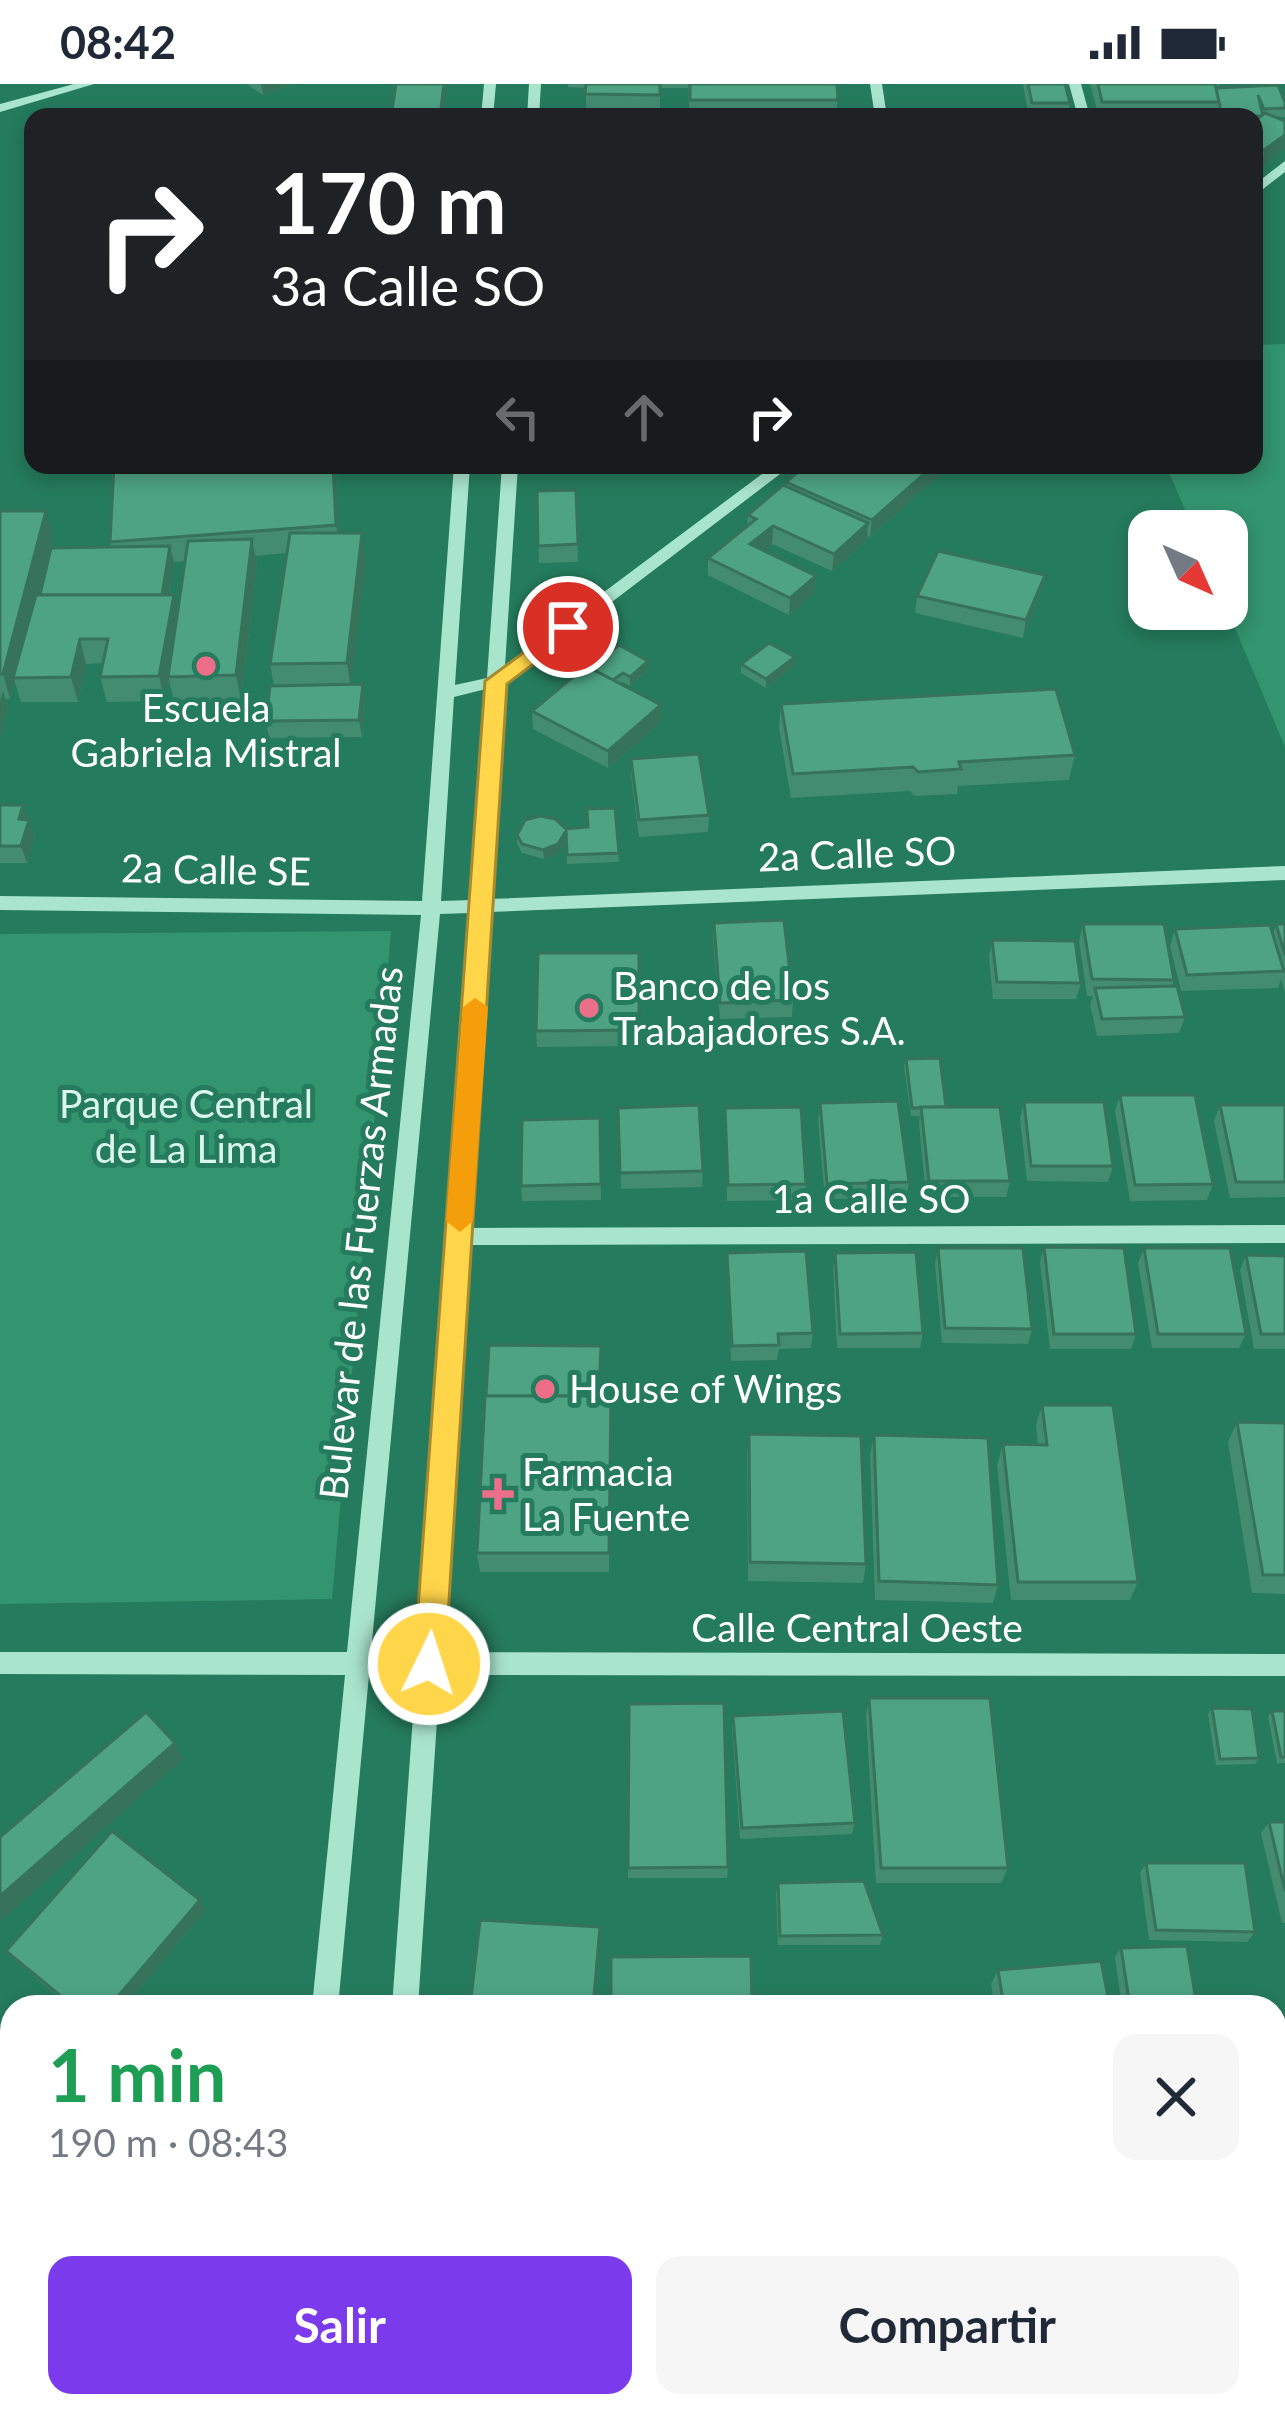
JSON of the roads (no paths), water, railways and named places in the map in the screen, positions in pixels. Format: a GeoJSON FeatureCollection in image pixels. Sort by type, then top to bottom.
{"type":"FeatureCollection","features":[{"type":"Feature","properties":{"kind":"street"},"geometry":{"type":"LineString","coordinates":[[0,107],[88,84]]}},
{"type":"Feature","properties":{"kind":"street","name":"Bulevar de las Fuerzas Armadas"},"geometry":{"type":"LineString","coordinates":[[326,1995],[431,908],[461,474]]}},
{"type":"Feature","properties":{"kind":"street"},"geometry":{"type":"LineString","coordinates":[[406,1995],[509,474]]}},
{"type":"Feature","properties":{"kind":"street"},"geometry":{"type":"LineString","coordinates":[[446,693],[496,681],[772,474]]}},
{"type":"Feature","properties":{"kind":"street","name":"2a Calle SO"},"geometry":{"type":"LineString","coordinates":[[431,908],[1285,873]]}},
{"type":"Feature","properties":{"kind":"street","name":"2a Calle SE"},"geometry":{"type":"LineString","coordinates":[[0,904],[431,908]]}},
{"type":"Feature","properties":{"kind":"street","name":"1a Calle SO"},"geometry":{"type":"LineString","coordinates":[[458,1237],[1285,1234]]}},
{"type":"Feature","properties":{"kind":"street","name":"Calle Central Oeste"},"geometry":{"type":"LineString","coordinates":[[0,1663],[1285,1665]]}},
{"type":"Feature","properties":{"kind":"place","name":"Escuela Gabriela Mistral"},"geometry":{"type":"Point","coordinates":[206,666]}},
{"type":"Feature","properties":{"kind":"place","name":"Banco de los Trabajadores S.A."},"geometry":{"type":"Point","coordinates":[589,1008]}},
{"type":"Feature","properties":{"kind":"place","name":"House of Wings"},"geometry":{"type":"Point","coordinates":[545,1389]}},
{"type":"Feature","properties":{"kind":"place","name":"Farmacia La Fuente"},"geometry":{"type":"Point","coordinates":[498,1494]}},
{"type":"Feature","properties":{"kind":"park label","name":"Parque Central de La Lima"},"geometry":{"type":"Point","coordinates":[186,1126]}}]}
